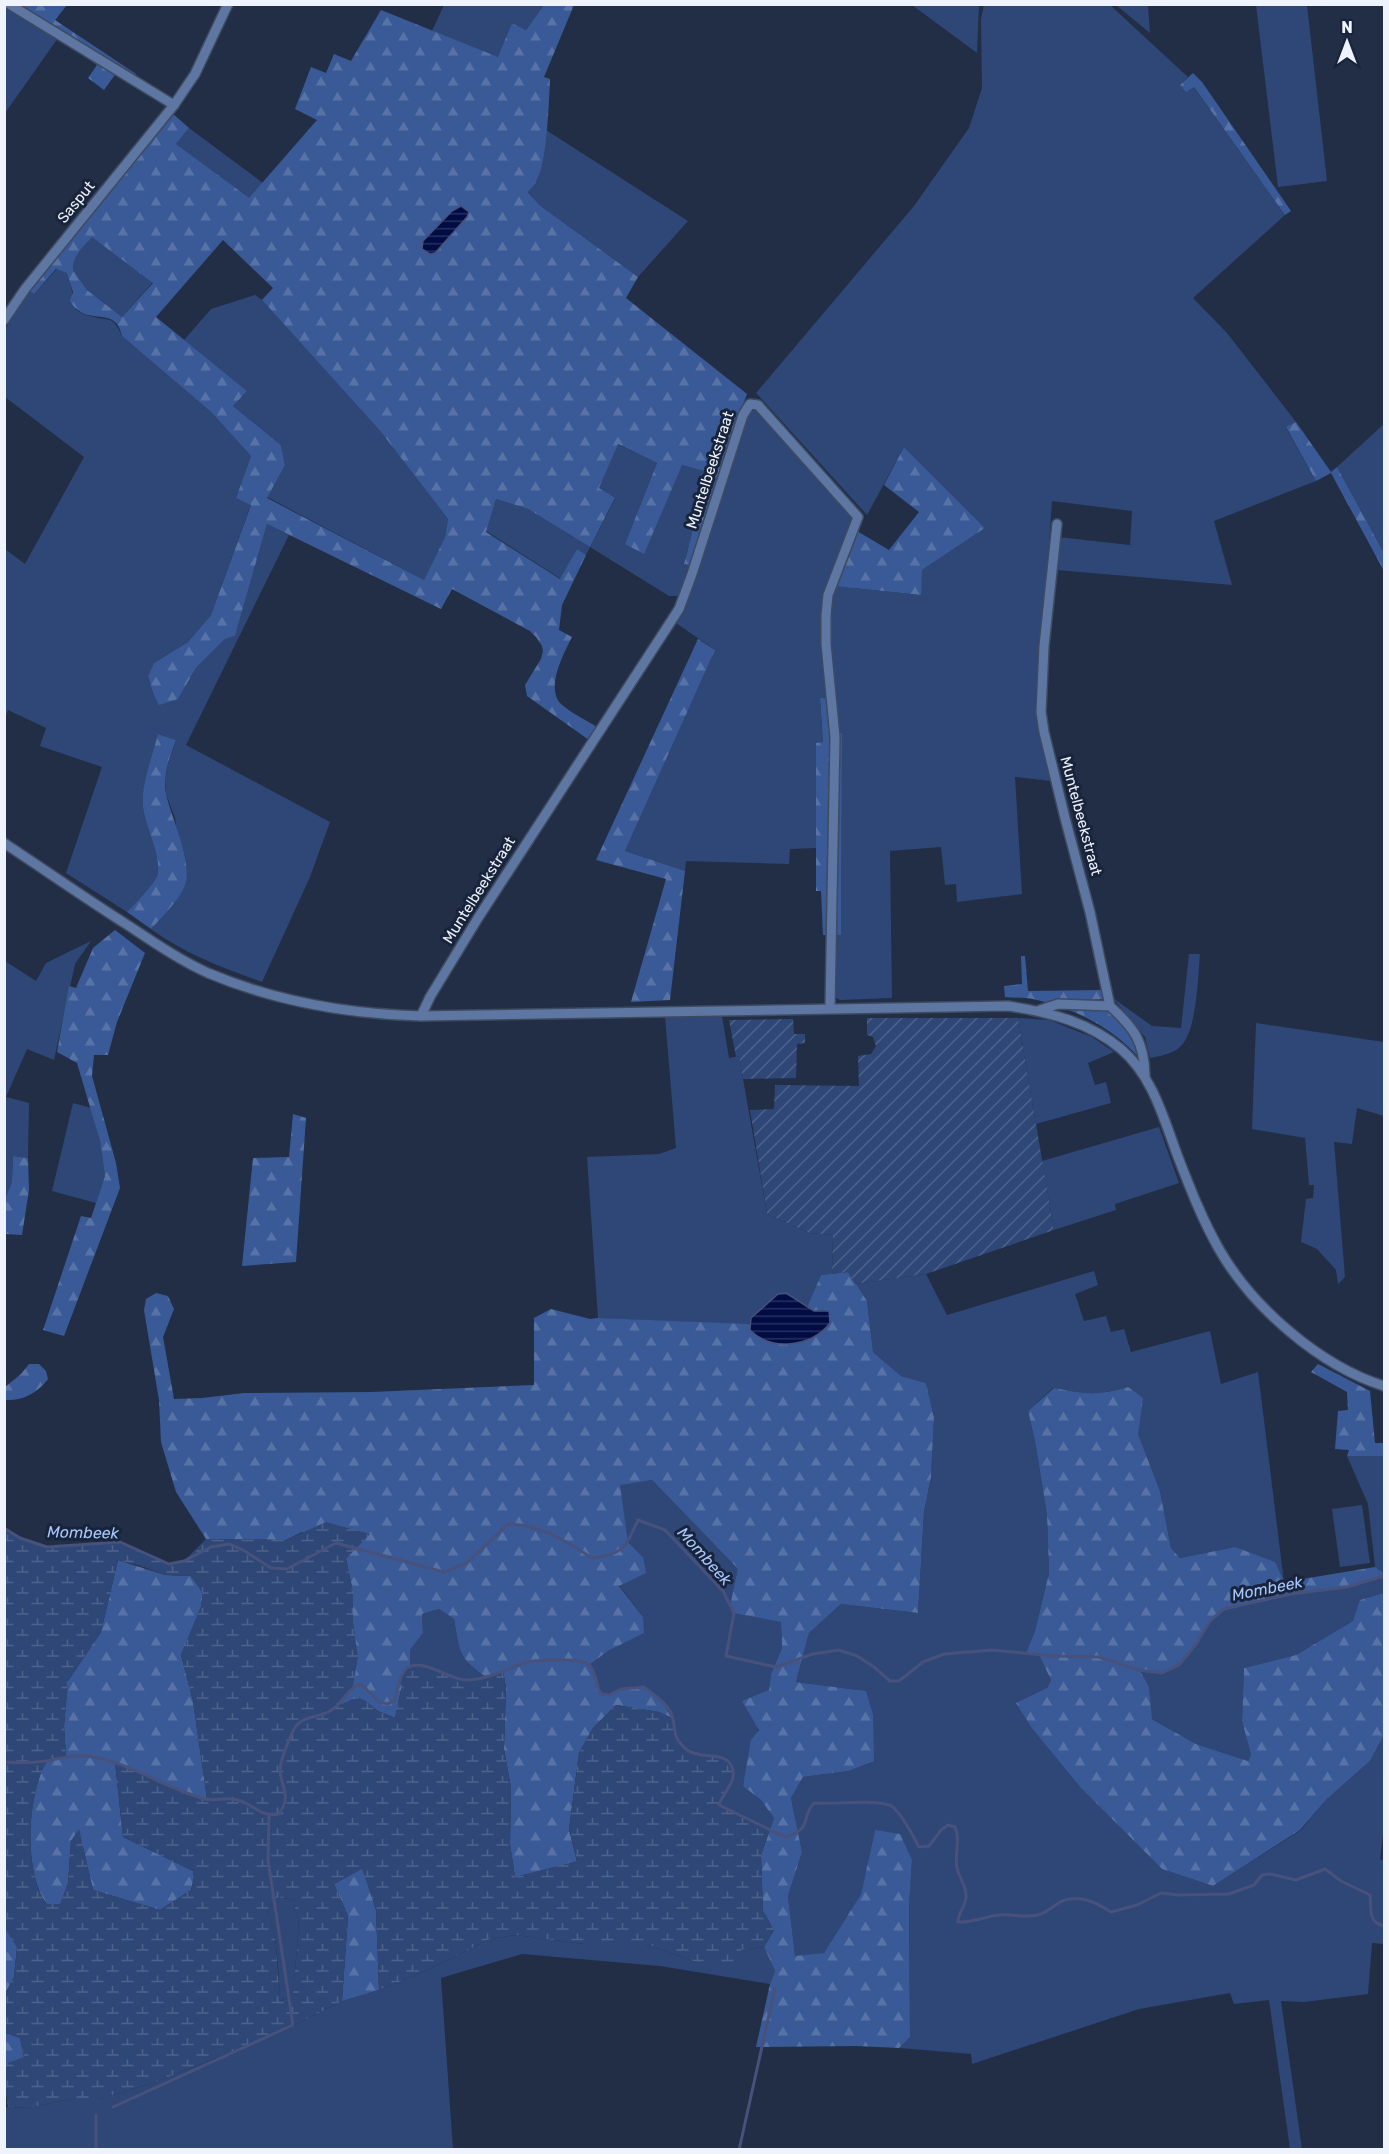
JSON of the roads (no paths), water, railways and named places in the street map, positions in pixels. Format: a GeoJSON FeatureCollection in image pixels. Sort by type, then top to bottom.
{"type":"FeatureCollection","features":[{"type":"Feature","properties":{"kind":"street"},"geometry":{"type":"LineString","coordinates":[[9,4],[174,105]]}},
{"type":"Feature","properties":{"kind":"street","name":"Sasput"},"geometry":{"type":"LineString","coordinates":[[4,320],[25,289],[174,105],[195,74],[228,4]]}},
{"type":"Feature","properties":{"kind":"street","name":"Muntelbeekstraat"},"geometry":{"type":"LineString","coordinates":[[421,1016],[477,918],[679,609],[743,415],[750,404],[758,405],[858,517],[828,595],[826,615],[826,644],[835,737],[831,1008]]}},
{"type":"Feature","properties":{"kind":"street","name":"Muntelbeekstraat"},"geometry":{"type":"LineString","coordinates":[[1057,524],[1044,646],[1041,712],[1065,818],[1090,912],[1110,1006]]}},
{"type":"Feature","properties":{"kind":"street"},"geometry":{"type":"LineString","coordinates":[[4,843],[165,950],[207,972],[294,1002],[374,1015],[421,1016],[1008,1006],[1040,1010],[1065,1018],[1104,1037],[1123,1050],[1144,1075],[1158,1102],[1200,1213],[1220,1251],[1260,1304],[1297,1337],[1324,1357],[1353,1374],[1384,1386]]}},
{"type":"Feature","properties":{"kind":"street"},"geometry":{"type":"LineString","coordinates":[[1040,1010],[1058,1004],[1110,1006],[1122,1017],[1142,1044],[1144,1075]]}},
{"type":"Feature","properties":{"kind":"waterway","name":"Mombeek"},"geometry":{"type":"LineString","coordinates":[[4,1528],[20,1538],[47,1547],[120,1542],[169,1564],[184,1561],[211,1547],[229,1544],[271,1568],[287,1569],[336,1543],[444,1572],[467,1563],[508,1524],[542,1531],[563,1540],[592,1558],[611,1554],[622,1548],[638,1520],[665,1530],[723,1591],[734,1613],[726,1656],[776,1667],[813,1654],[839,1650],[857,1656],[890,1681],[899,1681],[923,1662],[944,1654],[992,1650],[1053,1656],[1099,1657],[1139,1670],[1162,1673],[1179,1665],[1196,1644],[1210,1621],[1224,1609],[1291,1594],[1347,1587],[1384,1576]]}},
{"type":"Feature","properties":{"kind":"waterway"},"geometry":{"type":"LineString","coordinates":[[4,1762],[36,1762],[72,1756],[103,1759],[205,1799],[239,1800],[265,1813],[279,1814],[285,1802],[280,1766],[296,1726],[303,1720],[334,1708],[356,1686],[361,1684],[379,1702],[387,1704],[394,1701],[402,1675],[411,1666],[425,1666],[454,1678],[469,1680],[489,1676],[532,1661],[575,1660],[584,1662],[592,1668],[601,1694],[609,1695],[621,1689],[644,1687],[659,1699],[671,1713],[676,1736],[681,1745],[692,1753],[724,1759],[732,1767],[732,1782],[719,1805],[785,1837],[800,1831],[814,1803],[887,1804],[901,1816],[919,1847],[929,1846],[941,1830],[948,1825],[955,1827],[957,1868],[966,1895],[958,1922],[1000,1915],[1038,1915],[1062,1901],[1075,1898],[1094,1903],[1111,1912],[1137,1905],[1161,1893],[1229,1894],[1254,1885],[1262,1875],[1270,1874],[1296,1880],[1325,1869],[1341,1881],[1370,1895],[1373,1918],[1384,1926]]}},
{"type":"Feature","properties":{"kind":"waterway"},"geometry":{"type":"LineString","coordinates":[[113,2107],[293,2025],[268,1860],[269,1816]]}},
{"type":"Feature","properties":{"kind":"waterway"},"geometry":{"type":"LineString","coordinates":[[739,2150],[775,1988]]}},
{"type":"Feature","properties":{"kind":"waterway"},"geometry":{"type":"LineString","coordinates":[[96,2115],[96,2150]]}}]}
